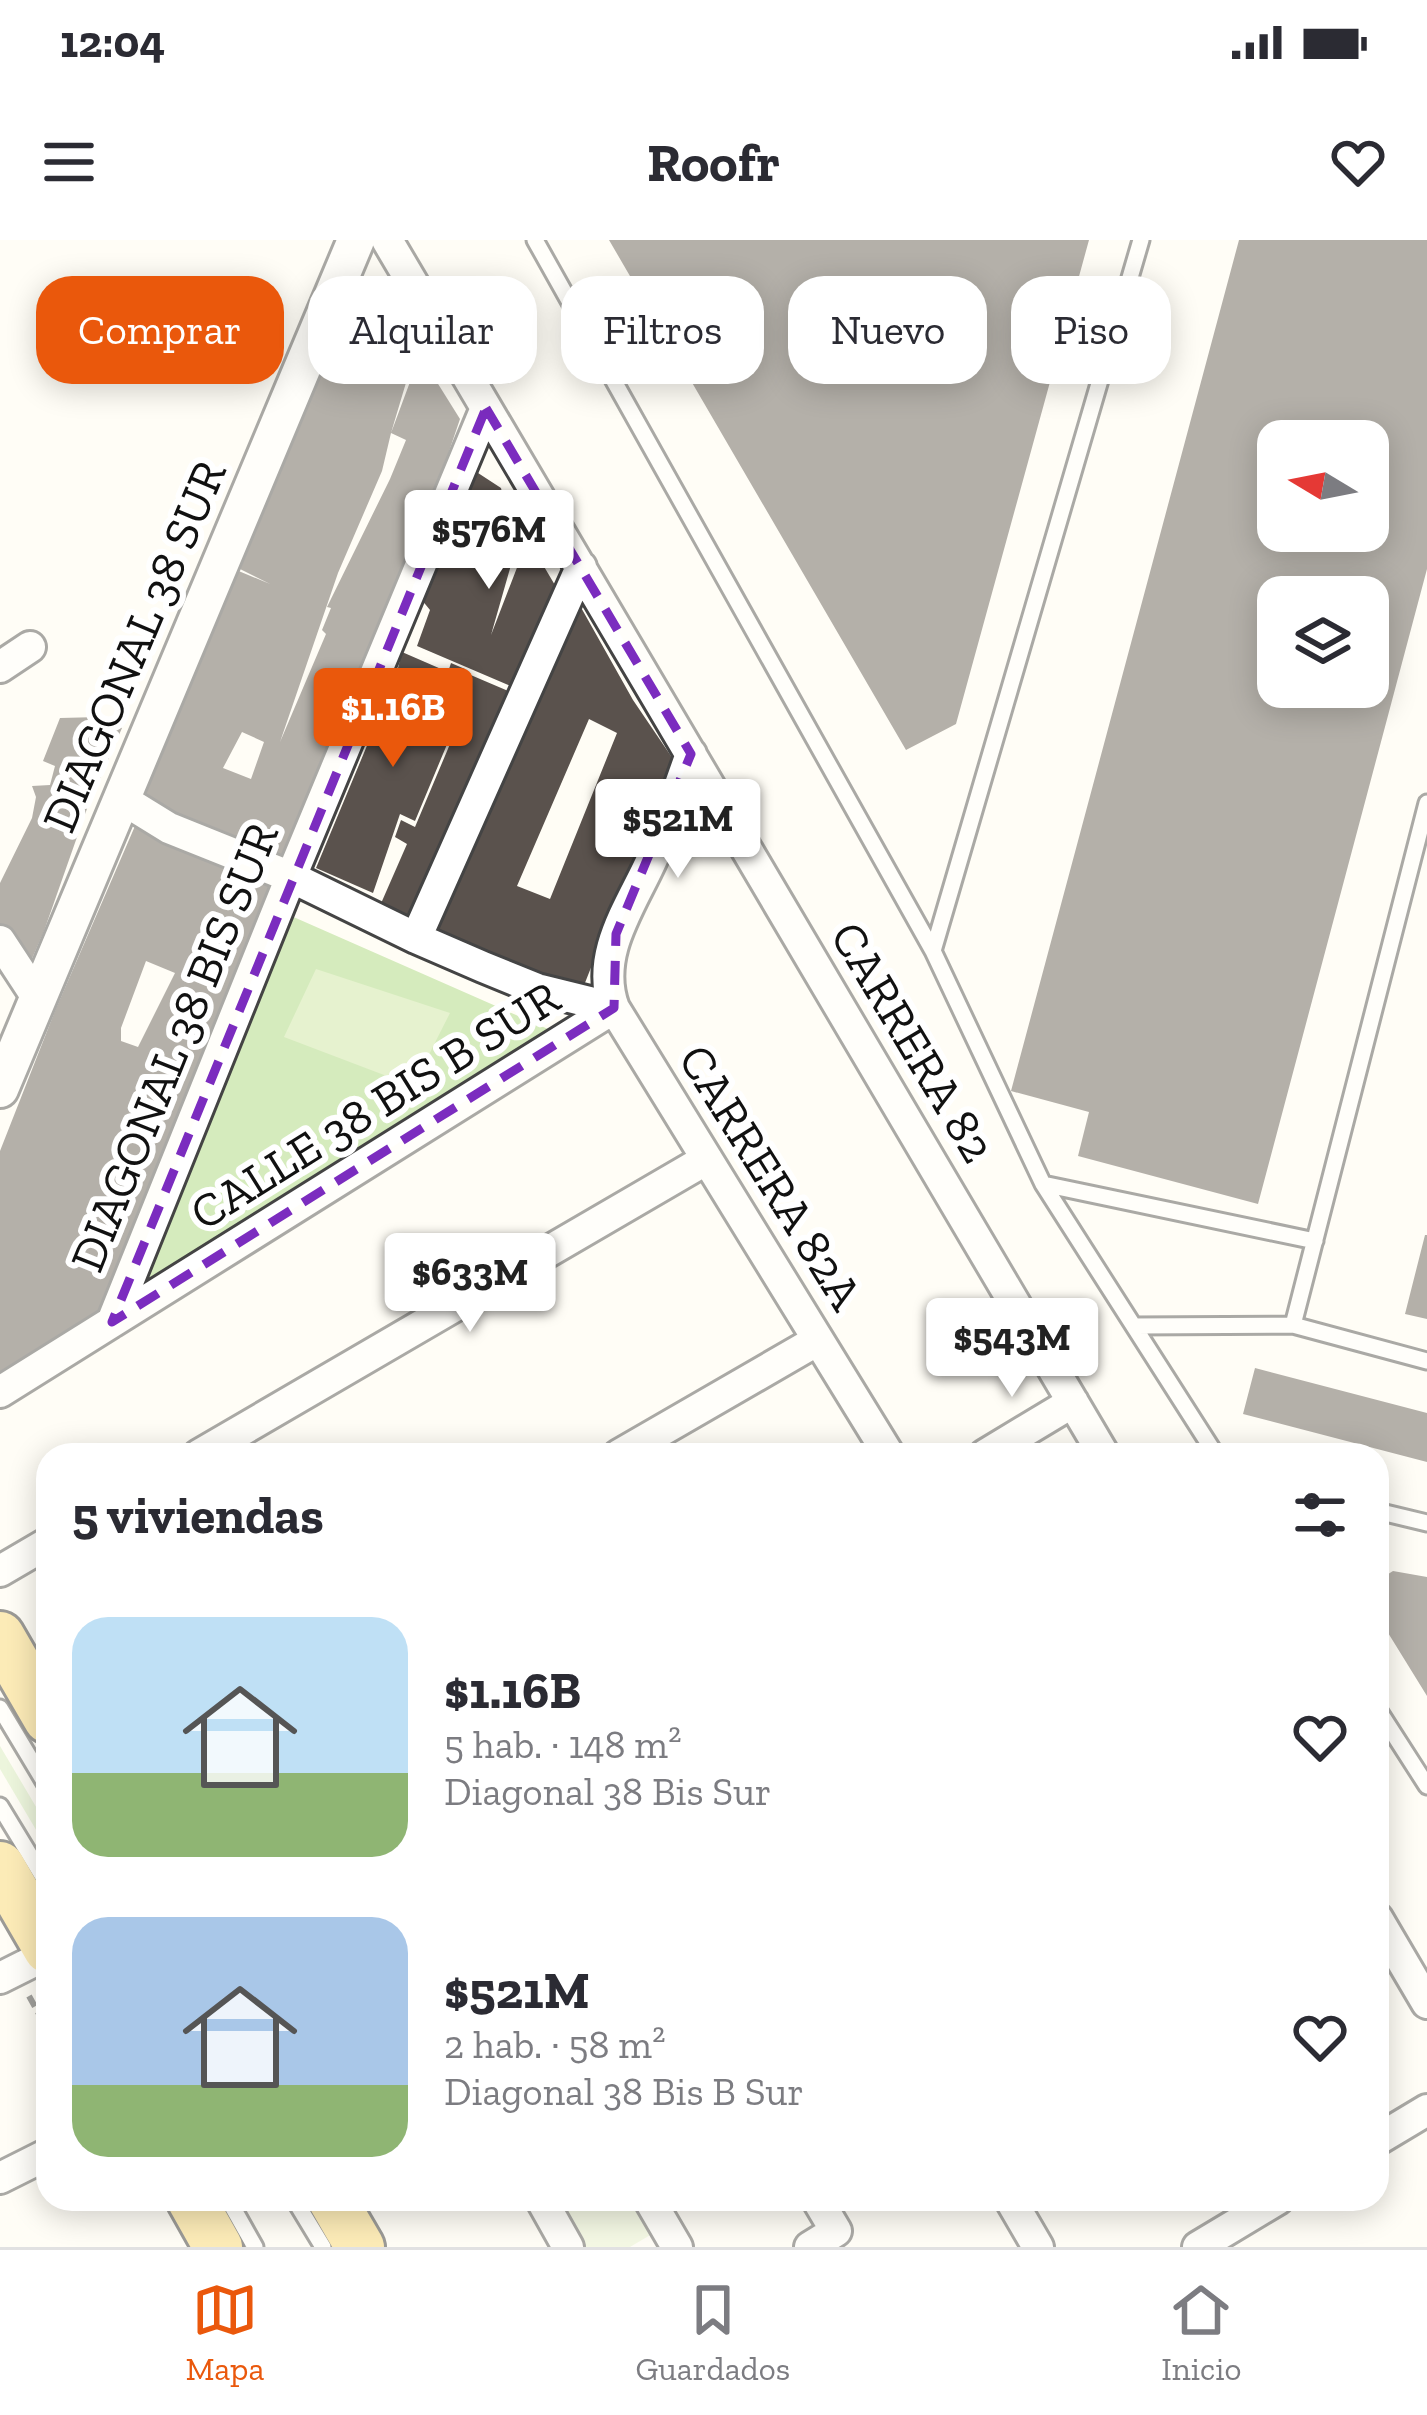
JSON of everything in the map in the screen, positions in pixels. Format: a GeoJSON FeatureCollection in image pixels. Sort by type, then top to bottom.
{"type":"FeatureCollection","features":[{"type":"Feature","properties":{"kind":"main road"},"geometry":{"type":"LineString","coordinates":[[0,1636],[36,1698]]}},
{"type":"Feature","properties":{"kind":"main road"},"geometry":{"type":"LineString","coordinates":[[0,1866],[36,1930]]}},
{"type":"Feature","properties":{"kind":"main road"},"geometry":{"type":"LineString","coordinates":[[198,2211],[218,2247]]}},
{"type":"Feature","properties":{"kind":"main road"},"geometry":{"type":"LineString","coordinates":[[339,2211],[360,2247]]}},
{"type":"Feature","properties":{"kind":"street","name":"CARRERA 82"},"geometry":{"type":"LineString","coordinates":[[362,241],[486,408],[1097,1443]]}},
{"type":"Feature","properties":{"kind":"street","name":"DIAGONAL 38 SUR"},"geometry":{"type":"LineString","coordinates":[[0,1089],[362,241]]}},
{"type":"Feature","properties":{"kind":"street","name":"DIAGONAL 38 BIS SUR"},"geometry":{"type":"LineString","coordinates":[[112,1322],[486,408]]}},
{"type":"Feature","properties":{"kind":"street"},"geometry":{"type":"LineString","coordinates":[[416,938],[581,568]]}},
{"type":"Feature","properties":{"kind":"street"},"geometry":{"type":"LineString","coordinates":[[0,668],[30,647]]}},
{"type":"Feature","properties":{"kind":"street"},"geometry":{"type":"LineString","coordinates":[[614,1008],[607,973],[616,934],[671,812],[691,754]]}},
{"type":"Feature","properties":{"kind":"street"},"geometry":{"type":"LineString","coordinates":[[118,809],[291,877],[416,938],[537,989],[614,1008]]}},
{"type":"Feature","properties":{"kind":"street"},"geometry":{"type":"LineString","coordinates":[[0,941],[38,999]]}},
{"type":"Feature","properties":{"kind":"street","name":"CARRERA 82A"},"geometry":{"type":"LineString","coordinates":[[614,1008],[882,1443]]}},
{"type":"Feature","properties":{"kind":"street","name":"CALLE 38 BIS B SUR"},"geometry":{"type":"LineString","coordinates":[[0,1393],[614,1008]]}},
{"type":"Feature","properties":{"kind":"street"},"geometry":{"type":"LineString","coordinates":[[221,1443],[707,1159]]}},
{"type":"Feature","properties":{"kind":"street"},"geometry":{"type":"LineString","coordinates":[[640,1443],[818,1340]]}},
{"type":"Feature","properties":{"kind":"street"},"geometry":{"type":"LineString","coordinates":[[1005,1443],[1072,1402]]}},
{"type":"Feature","properties":{"kind":"street"},"geometry":{"type":"LineString","coordinates":[[0,1571],[36,1551]]}},
{"type":"Feature","properties":{"kind":"street"},"geometry":{"type":"LineString","coordinates":[[1389,1946],[1427,2003]]}},
{"type":"Feature","properties":{"kind":"street"},"geometry":{"type":"LineString","coordinates":[[0,1978],[36,1958]]}},
{"type":"Feature","properties":{"kind":"street"},"geometry":{"type":"LineString","coordinates":[[1389,2133],[1427,2110]]}},
{"type":"Feature","properties":{"kind":"street"},"geometry":{"type":"LineString","coordinates":[[0,2178],[36,2160]]}},
{"type":"Feature","properties":{"kind":"street"},"geometry":{"type":"LineString","coordinates":[[548,2211],[568,2247]]}},
{"type":"Feature","properties":{"kind":"street"},"geometry":{"type":"LineString","coordinates":[[657,2211],[677,2247]]}},
{"type":"Feature","properties":{"kind":"street"},"geometry":{"type":"LineString","coordinates":[[1017,2211],[1038,2247]]}},
{"type":"Feature","properties":{"kind":"street"},"geometry":{"type":"LineString","coordinates":[[1198,2247],[1258,2211]]}},
{"type":"Feature","properties":{"kind":"lane"},"geometry":{"type":"LineString","coordinates":[[536,240],[933,951],[1043,1184],[1208,1443]]}},
{"type":"Feature","properties":{"kind":"lane"},"geometry":{"type":"LineString","coordinates":[[933,951],[1141,240]]}},
{"type":"Feature","properties":{"kind":"lane"},"geometry":{"type":"LineString","coordinates":[[1293,1325],[1427,803]]}},
{"type":"Feature","properties":{"kind":"lane"},"geometry":{"type":"LineString","coordinates":[[1043,1184],[1315,1241]]}},
{"type":"Feature","properties":{"kind":"lane"},"geometry":{"type":"LineString","coordinates":[[1134,1326],[1293,1325],[1427,1360]]}},
{"type":"Feature","properties":{"kind":"lane"},"geometry":{"type":"LineString","coordinates":[[1389,1514],[1427,1523]]}},
{"type":"Feature","properties":{"kind":"lane"},"geometry":{"type":"LineString","coordinates":[[0,1708],[36,1768]]}},
{"type":"Feature","properties":{"kind":"lane"},"geometry":{"type":"LineString","coordinates":[[1389,1727],[1427,1786]]}},
{"type":"Feature","properties":{"kind":"lane"},"geometry":{"type":"LineString","coordinates":[[0,1806],[36,1866]]}},
{"type":"Feature","properties":{"kind":"lane"},"geometry":{"type":"LineString","coordinates":[[235,2211],[255,2247]]}},
{"type":"Feature","properties":{"kind":"lane"},"geometry":{"type":"LineString","coordinates":[[301,2211],[323,2247]]}},
{"type":"Feature","properties":{"kind":"highlighted area"},"geometry":{"type":"Polygon","coordinates":[[[486,408],[691,754],[616,934],[614,1008],[112,1322],[486,408]]]}},
{"type":"Feature","properties":{"kind":"green space"},"geometry":{"type":"Polygon","coordinates":[[[289,915],[557,1033],[133,1297],[289,915]]]}},
{"type":"Feature","properties":{"kind":"green space"},"geometry":{"type":"Polygon","coordinates":[[[316,969],[450,1013],[413,1086],[284,1037],[316,969]]]}},
{"type":"Feature","properties":{"kind":"green space"},"geometry":{"type":"Polygon","coordinates":[[[0,1746],[36,1807],[36,1830],[0,1769],[0,1746]]]}},
{"type":"Feature","properties":{"kind":"green space"},"geometry":{"type":"Polygon","coordinates":[[[559,2211],[638,2211],[652,2234],[630,2247],[580,2247],[559,2211]]]}},
{"type":"Feature","properties":{"kind":"building"},"geometry":{"type":"Polygon","coordinates":[[[609,240],[1089,240],[1079,276],[1011,276],[1011,384],[1049,384],[956,724],[906,750],[693,384],[764,384],[764,276],[630,276],[609,240]]]}},
{"type":"Feature","properties":{"kind":"building"},"geometry":{"type":"Polygon","coordinates":[[[1239,240],[1427,240],[1427,569],[1258,1204],[1078,1156],[1089,1112],[1011,1091],[1239,240]]]}},
{"type":"Feature","properties":{"kind":"building"},"geometry":{"type":"Polygon","coordinates":[[[314,384],[406,384],[391,433],[409,384],[438,384],[460,419],[421,534],[286,869],[131,802],[229,567],[270,584],[240,569],[314,384]],[[391,433],[382,471],[338,573],[280,742],[326,634],[322,630],[331,608],[327,607],[406,440],[391,433]],[[242,732],[223,768],[251,779],[264,742],[242,732]]]}},
{"type":"Feature","properties":{"kind":"building"},"geometry":{"type":"Polygon","coordinates":[[[475,471],[501,488],[503,521],[523,531],[562,597],[522,691],[417,646],[430,610],[421,599],[475,471]],[[493,555],[511,565],[491,635],[518,565],[493,555]]]}},
{"type":"Feature","properties":{"kind":"building"},"geometry":{"type":"Polygon","coordinates":[[[574,595],[633,700],[673,759],[581,993],[428,928],[574,595]],[[589,719],[517,886],[550,899],[617,733],[589,719]]]}},
{"type":"Feature","properties":{"kind":"building"},"geometry":{"type":"Polygon","coordinates":[[[402,652],[448,672],[451,663],[465,669],[448,742],[415,821],[400,814],[373,893],[316,868],[402,652]]]}},
{"type":"Feature","properties":{"kind":"building"},"geometry":{"type":"Polygon","coordinates":[[[466,673],[520,696],[421,926],[379,908],[407,844],[395,837],[401,820],[415,827],[450,744],[466,673]]]}},
{"type":"Feature","properties":{"kind":"building"},"geometry":{"type":"Polygon","coordinates":[[[100,717],[122,728],[27,970],[0,928],[0,883],[32,818],[36,797],[32,786],[50,785],[55,766],[43,761],[60,718],[100,717]]]}},
{"type":"Feature","properties":{"kind":"building"},"geometry":{"type":"Polygon","coordinates":[[[135,826],[281,879],[102,1314],[0,1372],[0,1151],[135,826]],[[146,961],[121,1028],[121,1041],[138,1047],[175,973],[146,961]]]}},
{"type":"Feature","properties":{"kind":"building"},"geometry":{"type":"Polygon","coordinates":[[[1427,1235],[1427,1319],[1405,1314],[1427,1235]]]}},
{"type":"Feature","properties":{"kind":"building"},"geometry":{"type":"Polygon","coordinates":[[[1255,1368],[1427,1413],[1427,1462],[1389,1452],[1389,1443],[1354,1443],[1243,1414],[1255,1368]]]}},
{"type":"Feature","properties":{"kind":"building"},"geometry":{"type":"Polygon","coordinates":[[[1389,1574],[1427,1577],[1427,1696],[1389,1634],[1389,1574]]]}}]}
